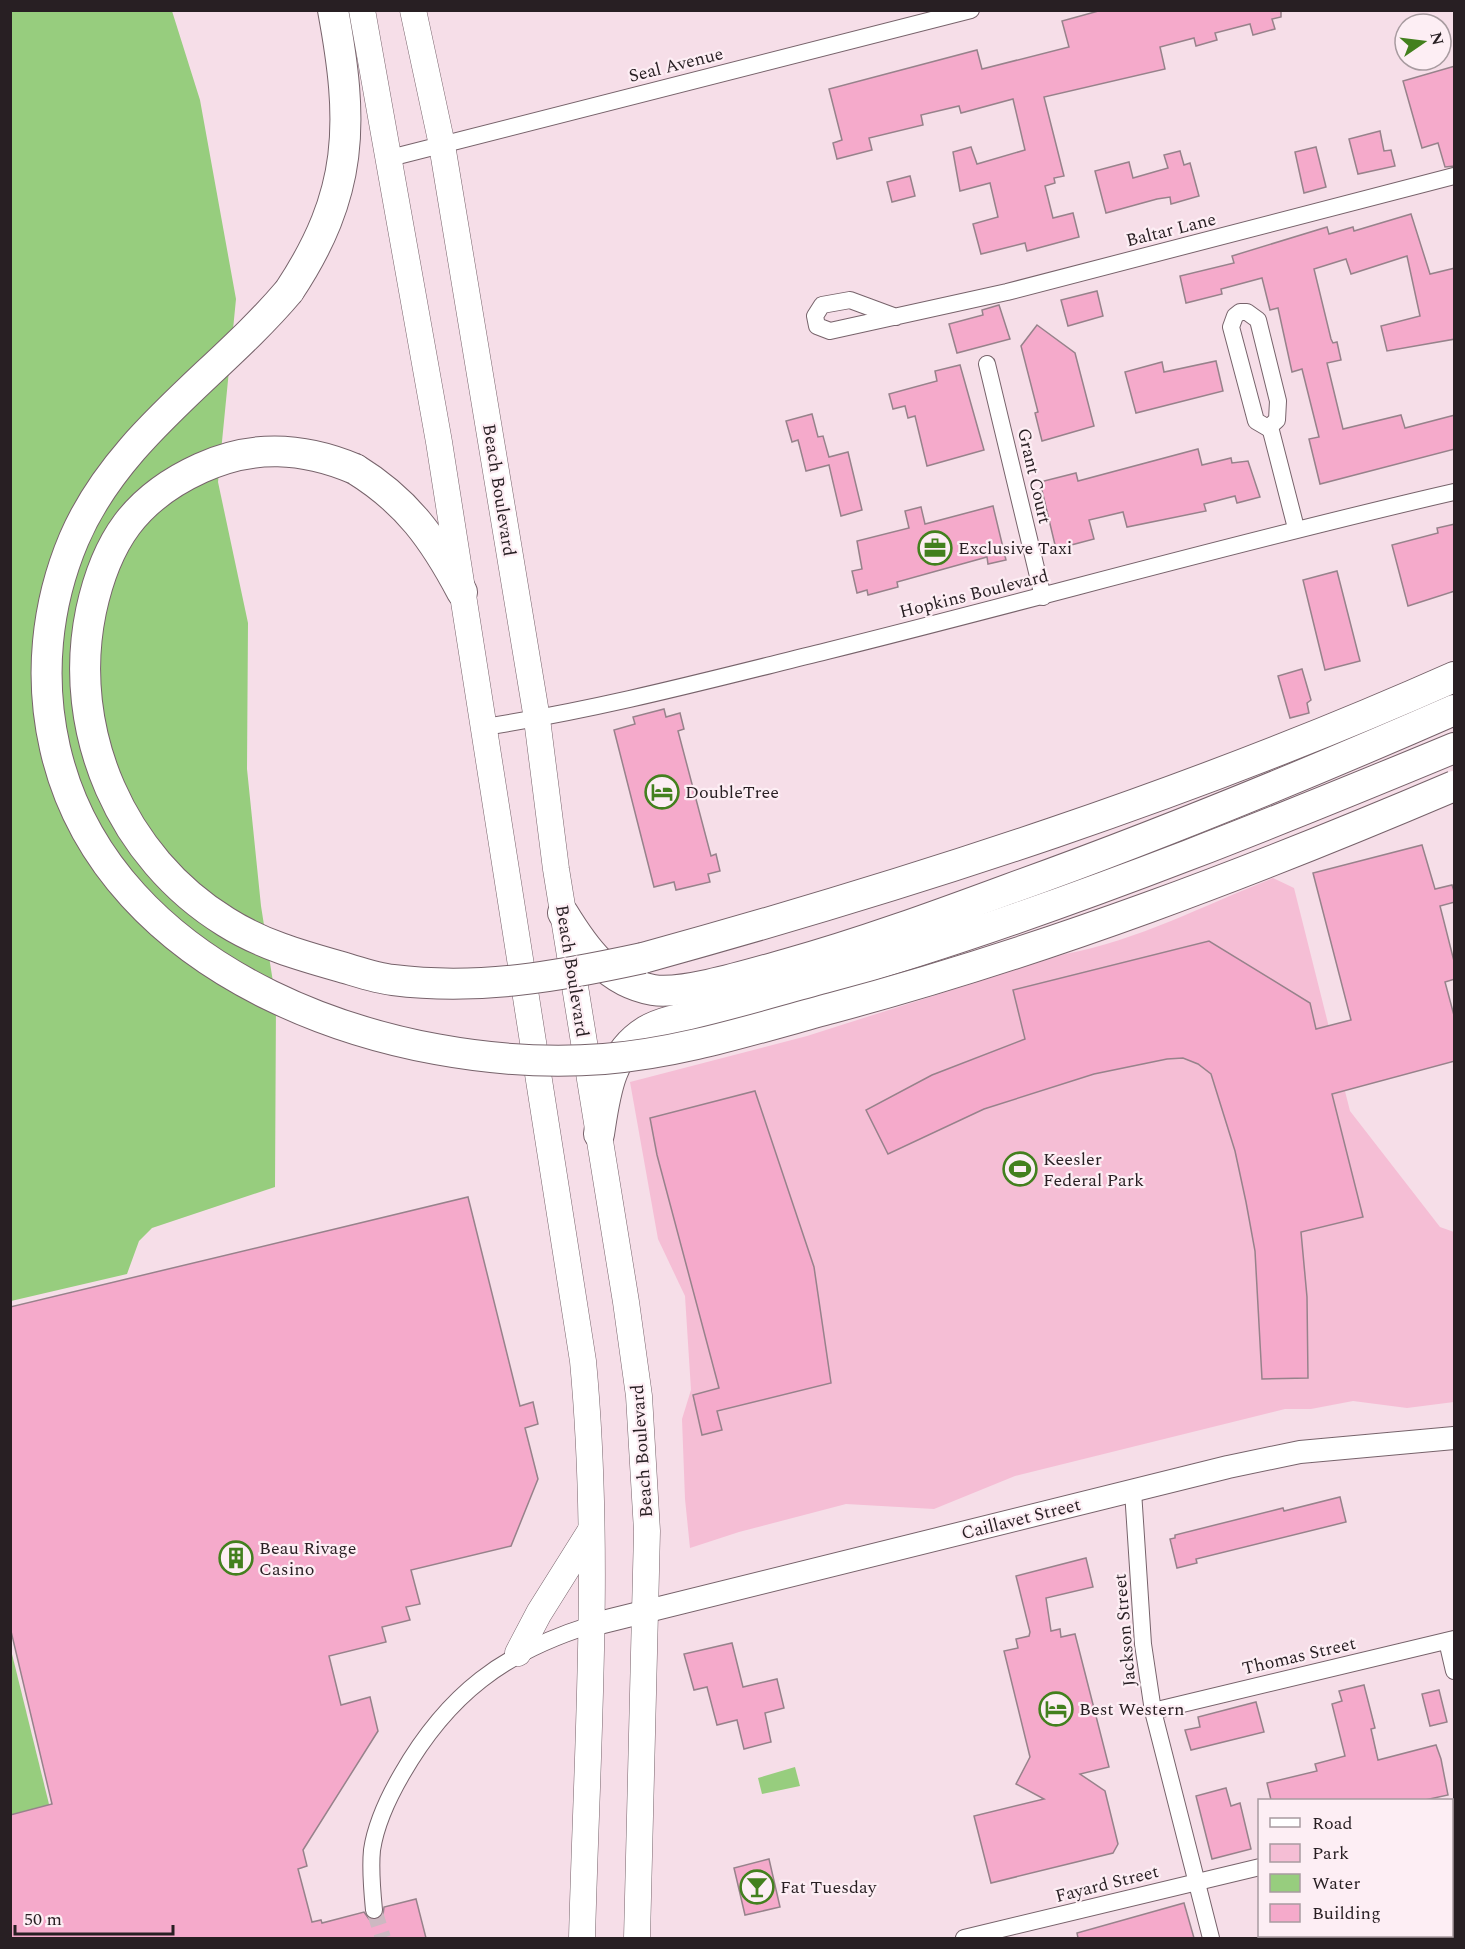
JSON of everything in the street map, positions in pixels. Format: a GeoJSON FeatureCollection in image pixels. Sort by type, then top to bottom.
{"type":"FeatureCollection","features":[{"type":"Feature","properties":{"kind":"highway"},"geometry":{"type":"LineString","coordinates":[[333,10],[347,109],[341,175],[323,232],[289,291],[251,333],[145,435],[97,494],[62,570],[48,631],[46,665],[49,716],[58,760],[79,816],[127,888],[183,941],[240,978],[304,1010],[383,1038],[424,1048],[486,1058],[605,1059],[685,1046],[931,981],[1073,934],[1335,837],[1455,786]]}},
{"type":"Feature","properties":{"kind":"highway"},"geometry":{"type":"LineString","coordinates":[[462,592],[436,546],[411,512],[396,497],[355,469],[315,454],[291,450],[247,452],[208,464],[179,478],[142,504],[115,543],[96,590],[86,648],[84,678],[93,739],[113,797],[144,848],[183,890],[227,923],[271,945],[392,980],[501,984],[567,974],[689,945],[825,906],[1024,842],[1242,765],[1455,677]]}},
{"type":"Feature","properties":{"kind":"highway"},"geometry":{"type":"LineString","coordinates":[[563,913],[592,956],[610,973],[625,981],[655,991],[692,987],[824,953],[1080,864],[1272,789],[1455,710]]}},
{"type":"Feature","properties":{"kind":"highway"},"geometry":{"type":"LineString","coordinates":[[599,1134],[606,1092],[617,1061],[637,1037],[656,1026],[740,1005],[919,951],[1059,903],[1284,817],[1455,748]]}},
{"type":"Feature","properties":{"kind":"main road"},"geometry":{"type":"LineString","coordinates":[[362,10],[390,158],[462,592],[575,1303],[588,1417],[593,1527],[582,1938]]}},
{"type":"Feature","properties":{"kind":"main road","name":"Beach Boulevard"},"geometry":{"type":"LineString","coordinates":[[412,10],[442,145],[537,719],[563,913],[626,1302],[641,1419],[647,1531],[637,1938]]}},
{"type":"Feature","properties":{"kind":"main road","name":"Caillavet Street"},"geometry":{"type":"LineString","coordinates":[[591,1625],[1300,1452],[1455,1438]]}},
{"type":"Feature","properties":{"kind":"main road"},"geometry":{"type":"LineString","coordinates":[[518,1653],[539,1613],[593,1527]]}},
{"type":"Feature","properties":{"kind":"street","name":"Seal Avenue"},"geometry":{"type":"LineString","coordinates":[[390,158],[971,10]]}},
{"type":"Feature","properties":{"kind":"street","name":"Baltar Lane"},"geometry":{"type":"LineString","coordinates":[[896,317],[1007,292],[1455,176]]}},
{"type":"Feature","properties":{"kind":"street"},"geometry":{"type":"LineString","coordinates":[[1240,312],[1246,312],[1258,320],[1278,401],[1278,420],[1270,427],[1261,426],[1256,421],[1251,404],[1231,327],[1235,316],[1240,312]]}},
{"type":"Feature","properties":{"kind":"street","name":"Grant Court"},"geometry":{"type":"LineString","coordinates":[[987,364],[1043,597]]}},
{"type":"Feature","properties":{"kind":"street"},"geometry":{"type":"LineString","coordinates":[[1270,427],[1296,528]]}},
{"type":"Feature","properties":{"kind":"street","name":"Hopkins Boulevard"},"geometry":{"type":"LineString","coordinates":[[484,727],[537,719],[675,690],[1043,597],[1296,528],[1455,492]]}},
{"type":"Feature","properties":{"kind":"street","name":"Jackson Street"},"geometry":{"type":"LineString","coordinates":[[1133,1491],[1143,1644],[1153,1711],[1211,1938]]}},
{"type":"Feature","properties":{"kind":"street"},"geometry":{"type":"LineString","coordinates":[[374,1910],[371,1878],[372,1850],[379,1821],[423,1737],[443,1714],[490,1672],[518,1653],[554,1636],[591,1625]]}},
{"type":"Feature","properties":{"kind":"street"},"geometry":{"type":"LineString","coordinates":[[1451,1640],[1455,1671]]}},
{"type":"Feature","properties":{"kind":"street","name":"Thomas Street"},"geometry":{"type":"LineString","coordinates":[[1153,1711],[1451,1640]]}},
{"type":"Feature","properties":{"kind":"street","name":"Fayard Street"},"geometry":{"type":"LineString","coordinates":[[964,1938],[1258,1868]]}},
{"type":"Feature","properties":{"kind":"green space","name":"Keesler Federal Park"},"geometry":{"type":"Polygon","coordinates":[[[1273,878],[1294,888],[1350,1111],[1440,1227],[1454,1232],[1454,1402],[1407,1408],[1353,1401],[1311,1409],[1285,1409],[1015,1476],[934,1509],[846,1504],[739,1532],[690,1548],[685,1499],[682,1419],[691,1390],[685,1296],[658,1239],[630,1082],[807,1036],[1065,954],[1119,940],[1273,878]]]}},
{"type":"Feature","properties":{"kind":"water"},"geometry":{"type":"Polygon","coordinates":[[[10,11],[172,11],[200,100],[236,299],[218,482],[248,623],[247,769],[261,906],[276,1001],[275,1187],[152,1228],[139,1241],[127,1274],[11,1301],[10,11]]]}},
{"type":"Feature","properties":{"kind":"water"},"geometry":{"type":"Polygon","coordinates":[[[11,1650],[82,1938],[11,1938],[11,1650]]]}},
{"type":"Feature","properties":{"kind":"water"},"geometry":{"type":"Polygon","coordinates":[[[795,1767],[800,1786],[762,1794],[758,1778],[795,1767]]]}},
{"type":"Feature","properties":{"kind":"building"},"geometry":{"type":"Polygon","coordinates":[[[1102,10],[1281,10],[1281,17],[1272,19],[1275,29],[1253,35],[1250,24],[1215,33],[1217,40],[1196,46],[1194,38],[1160,47],[1165,69],[1044,97],[1064,176],[1054,178],[1055,183],[1045,186],[1053,218],[1073,213],[1079,237],[1027,251],[1025,243],[981,254],[973,224],[998,217],[990,183],[960,191],[953,152],[971,147],[977,164],[1025,150],[1013,99],[961,113],[959,106],[921,115],[923,125],[869,138],[872,150],[837,159],[833,143],[842,140],[829,89],[977,50],[982,69],[1069,47],[1062,21],[1102,10]]]}},
{"type":"Feature","properties":{"kind":"building"},"geometry":{"type":"Polygon","coordinates":[[[1455,66],[1455,166],[1445,167],[1438,143],[1422,148],[1403,81],[1434,72],[1453,72],[1455,66]]]}},
{"type":"Feature","properties":{"kind":"building"},"geometry":{"type":"Polygon","coordinates":[[[1380,131],[1384,151],[1391,150],[1395,166],[1358,174],[1349,139],[1380,131]]]}},
{"type":"Feature","properties":{"kind":"building"},"geometry":{"type":"Polygon","coordinates":[[[1316,147],[1326,187],[1304,193],[1295,152],[1316,147]]]}},
{"type":"Feature","properties":{"kind":"building"},"geometry":{"type":"Polygon","coordinates":[[[1180,151],[1184,165],[1190,163],[1199,196],[1171,204],[1170,197],[1157,199],[1106,213],[1095,171],[1129,162],[1133,178],[1168,168],[1164,155],[1180,151]]]}},
{"type":"Feature","properties":{"kind":"building"},"geometry":{"type":"Polygon","coordinates":[[[910,176],[915,196],[892,202],[887,182],[910,176]]]}},
{"type":"Feature","properties":{"kind":"building"},"geometry":{"type":"Polygon","coordinates":[[[1411,214],[1430,274],[1455,268],[1455,339],[1387,351],[1381,326],[1420,316],[1407,256],[1351,274],[1346,259],[1314,269],[1331,339],[1333,343],[1337,342],[1341,360],[1327,363],[1343,429],[1401,415],[1405,428],[1455,415],[1455,449],[1320,484],[1309,439],[1319,437],[1302,369],[1292,372],[1278,308],[1270,310],[1262,278],[1221,289],[1222,294],[1186,303],[1180,276],[1234,263],[1232,256],[1327,227],[1329,234],[1353,227],[1354,231],[1411,214]]]}},
{"type":"Feature","properties":{"kind":"building"},"geometry":{"type":"Polygon","coordinates":[[[1097,291],[1103,316],[1068,326],[1061,300],[1097,291]]]}},
{"type":"Feature","properties":{"kind":"building"},"geometry":{"type":"Polygon","coordinates":[[[999,305],[1010,339],[957,353],[949,324],[983,315],[982,310],[999,305]]]}},
{"type":"Feature","properties":{"kind":"building"},"geometry":{"type":"Polygon","coordinates":[[[1037,325],[1075,353],[1094,426],[1042,441],[1035,413],[1038,412],[1021,346],[1037,325]]]}},
{"type":"Feature","properties":{"kind":"building"},"geometry":{"type":"Polygon","coordinates":[[[1216,361],[1223,391],[1136,413],[1125,372],[1162,362],[1164,372],[1216,361]]]}},
{"type":"Feature","properties":{"kind":"building"},"geometry":{"type":"Polygon","coordinates":[[[960,365],[984,450],[927,466],[915,416],[908,418],[905,406],[893,409],[889,394],[937,381],[935,371],[960,365]]]}},
{"type":"Feature","properties":{"kind":"building"},"geometry":{"type":"Polygon","coordinates":[[[812,414],[818,437],[823,436],[829,457],[848,452],[862,510],[841,516],[829,465],[806,471],[798,440],[792,442],[786,421],[812,414]]]}},
{"type":"Feature","properties":{"kind":"building"},"geometry":{"type":"Polygon","coordinates":[[[1198,449],[1202,465],[1231,458],[1232,463],[1248,461],[1260,497],[1237,503],[1235,496],[1204,504],[1206,511],[1127,527],[1123,512],[1089,520],[1094,539],[1056,549],[1040,482],[1076,473],[1078,481],[1198,449]]]}},
{"type":"Feature","properties":{"kind":"building"},"geometry":{"type":"Polygon","coordinates":[[[993,506],[1006,560],[988,564],[987,557],[897,582],[898,587],[868,595],[867,590],[857,593],[852,571],[862,569],[857,541],[909,528],[905,511],[921,507],[925,524],[993,506]]]}},
{"type":"Feature","properties":{"kind":"building"},"geometry":{"type":"Polygon","coordinates":[[[1455,524],[1455,591],[1408,606],[1392,545],[1438,533],[1437,528],[1455,524]]]}},
{"type":"Feature","properties":{"kind":"building"},"geometry":{"type":"Polygon","coordinates":[[[1337,571],[1360,661],[1325,670],[1303,580],[1337,571]]]}},
{"type":"Feature","properties":{"kind":"building"},"geometry":{"type":"Polygon","coordinates":[[[1302,669],[1311,700],[1307,703],[1309,713],[1290,718],[1278,676],[1302,669]]]}},
{"type":"Feature","properties":{"kind":"building","name":"DoubleTree"},"geometry":{"type":"Polygon","coordinates":[[[664,709],[666,717],[680,713],[684,729],[678,731],[711,856],[716,854],[720,871],[708,874],[710,882],[676,890],[674,882],[654,887],[614,730],[635,724],[633,717],[664,709]]]}},
{"type":"Feature","properties":{"kind":"building"},"geometry":{"type":"Polygon","coordinates":[[[1422,845],[1435,889],[1452,885],[1455,894],[1455,902],[1440,906],[1455,965],[1455,979],[1445,982],[1455,1019],[1455,1061],[1332,1094],[1363,1217],[1301,1232],[1307,1297],[1308,1378],[1262,1379],[1255,1251],[1246,1202],[1235,1151],[1211,1074],[1198,1064],[1183,1058],[1167,1059],[1094,1074],[984,1109],[888,1154],[866,1110],[932,1075],[1025,1039],[1013,990],[1209,941],[1310,1003],[1316,1029],[1351,1020],[1313,873],[1422,845]]]}},
{"type":"Feature","properties":{"kind":"building"},"geometry":{"type":"Polygon","coordinates":[[[755,1091],[814,1267],[831,1383],[717,1411],[722,1430],[702,1435],[693,1395],[719,1388],[657,1155],[650,1118],[755,1091]]]}},
{"type":"Feature","properties":{"kind":"building","name":"Beau Rivage Casino"},"geometry":{"type":"Polygon","coordinates":[[[468,1197],[520,1406],[533,1402],[538,1424],[525,1428],[538,1479],[511,1546],[411,1570],[420,1604],[406,1607],[410,1620],[382,1627],[386,1642],[329,1656],[341,1705],[370,1697],[378,1731],[303,1850],[307,1866],[298,1869],[312,1922],[321,1920],[322,1923],[364,1912],[369,1919],[376,1920],[383,1915],[384,1907],[416,1899],[426,1938],[10,1938],[10,1815],[52,1804],[10,1627],[10,1307],[468,1197]]]}},
{"type":"Feature","properties":{"kind":"building"},"geometry":{"type":"Polygon","coordinates":[[[1340,1497],[1346,1522],[1196,1559],[1197,1563],[1177,1568],[1170,1539],[1175,1538],[1175,1535],[1283,1508],[1284,1511],[1340,1497]]]}},
{"type":"Feature","properties":{"kind":"building","name":"Best Western"},"geometry":{"type":"Polygon","coordinates":[[[1086,1558],[1093,1587],[1046,1598],[1051,1631],[1060,1629],[1061,1637],[1075,1634],[1109,1767],[1080,1774],[1105,1791],[1118,1844],[1113,1853],[991,1883],[974,1816],[1044,1799],[1016,1784],[1030,1757],[1004,1651],[1018,1648],[1016,1639],[1029,1636],[1030,1632],[1016,1576],[1086,1558]]]}},
{"type":"Feature","properties":{"kind":"building"},"geometry":{"type":"Polygon","coordinates":[[[732,1643],[743,1687],[777,1679],[784,1708],[765,1713],[771,1742],[744,1749],[737,1720],[717,1725],[707,1687],[694,1690],[684,1654],[732,1643]]]}},
{"type":"Feature","properties":{"kind":"building"},"geometry":{"type":"Polygon","coordinates":[[[1364,1685],[1375,1728],[1371,1729],[1378,1760],[1436,1745],[1448,1795],[1430,1799],[1271,1799],[1267,1783],[1317,1771],[1315,1764],[1345,1756],[1332,1704],[1342,1701],[1339,1691],[1364,1685]]]}},
{"type":"Feature","properties":{"kind":"building"},"geometry":{"type":"Polygon","coordinates":[[[1439,1690],[1447,1722],[1430,1726],[1422,1694],[1439,1690]]]}},
{"type":"Feature","properties":{"kind":"building"},"geometry":{"type":"Polygon","coordinates":[[[1256,1702],[1264,1732],[1191,1750],[1185,1730],[1200,1727],[1198,1717],[1256,1702]]]}},
{"type":"Feature","properties":{"kind":"building"},"geometry":{"type":"Polygon","coordinates":[[[1226,1788],[1231,1806],[1240,1803],[1251,1849],[1212,1859],[1196,1796],[1226,1788]]]}},
{"type":"Feature","properties":{"kind":"building","name":"Fat Tuesday"},"geometry":{"type":"Polygon","coordinates":[[[769,1859],[780,1907],[745,1915],[734,1868],[769,1859]]]}},
{"type":"Feature","properties":{"kind":"building"},"geometry":{"type":"Polygon","coordinates":[[[1184,1903],[1194,1938],[1078,1938],[1077,1933],[1184,1903]]]}},
{"type":"Feature","properties":{"kind":"tunnel"},"geometry":{"type":"LineString","coordinates":[[374,1910],[383,1938]]}},
{"type":"Feature","properties":{"kind":"place","name":"Exclusive Taxi"},"geometry":{"type":"Point","coordinates":[935,548]}},
{"type":"Feature","properties":{"kind":"place","name":"DoubleTree"},"geometry":{"type":"Point","coordinates":[662,792]}},
{"type":"Feature","properties":{"kind":"place","name":"Keesler Federal Park"},"geometry":{"type":"Point","coordinates":[1020,1169]}},
{"type":"Feature","properties":{"kind":"place","name":"Beau Rivage Casino"},"geometry":{"type":"Point","coordinates":[236,1558]}},
{"type":"Feature","properties":{"kind":"place","name":"Best Western"},"geometry":{"type":"Point","coordinates":[1056,1709]}},
{"type":"Feature","properties":{"kind":"place","name":"Fat Tuesday"},"geometry":{"type":"Point","coordinates":[757,1887]}}]}
